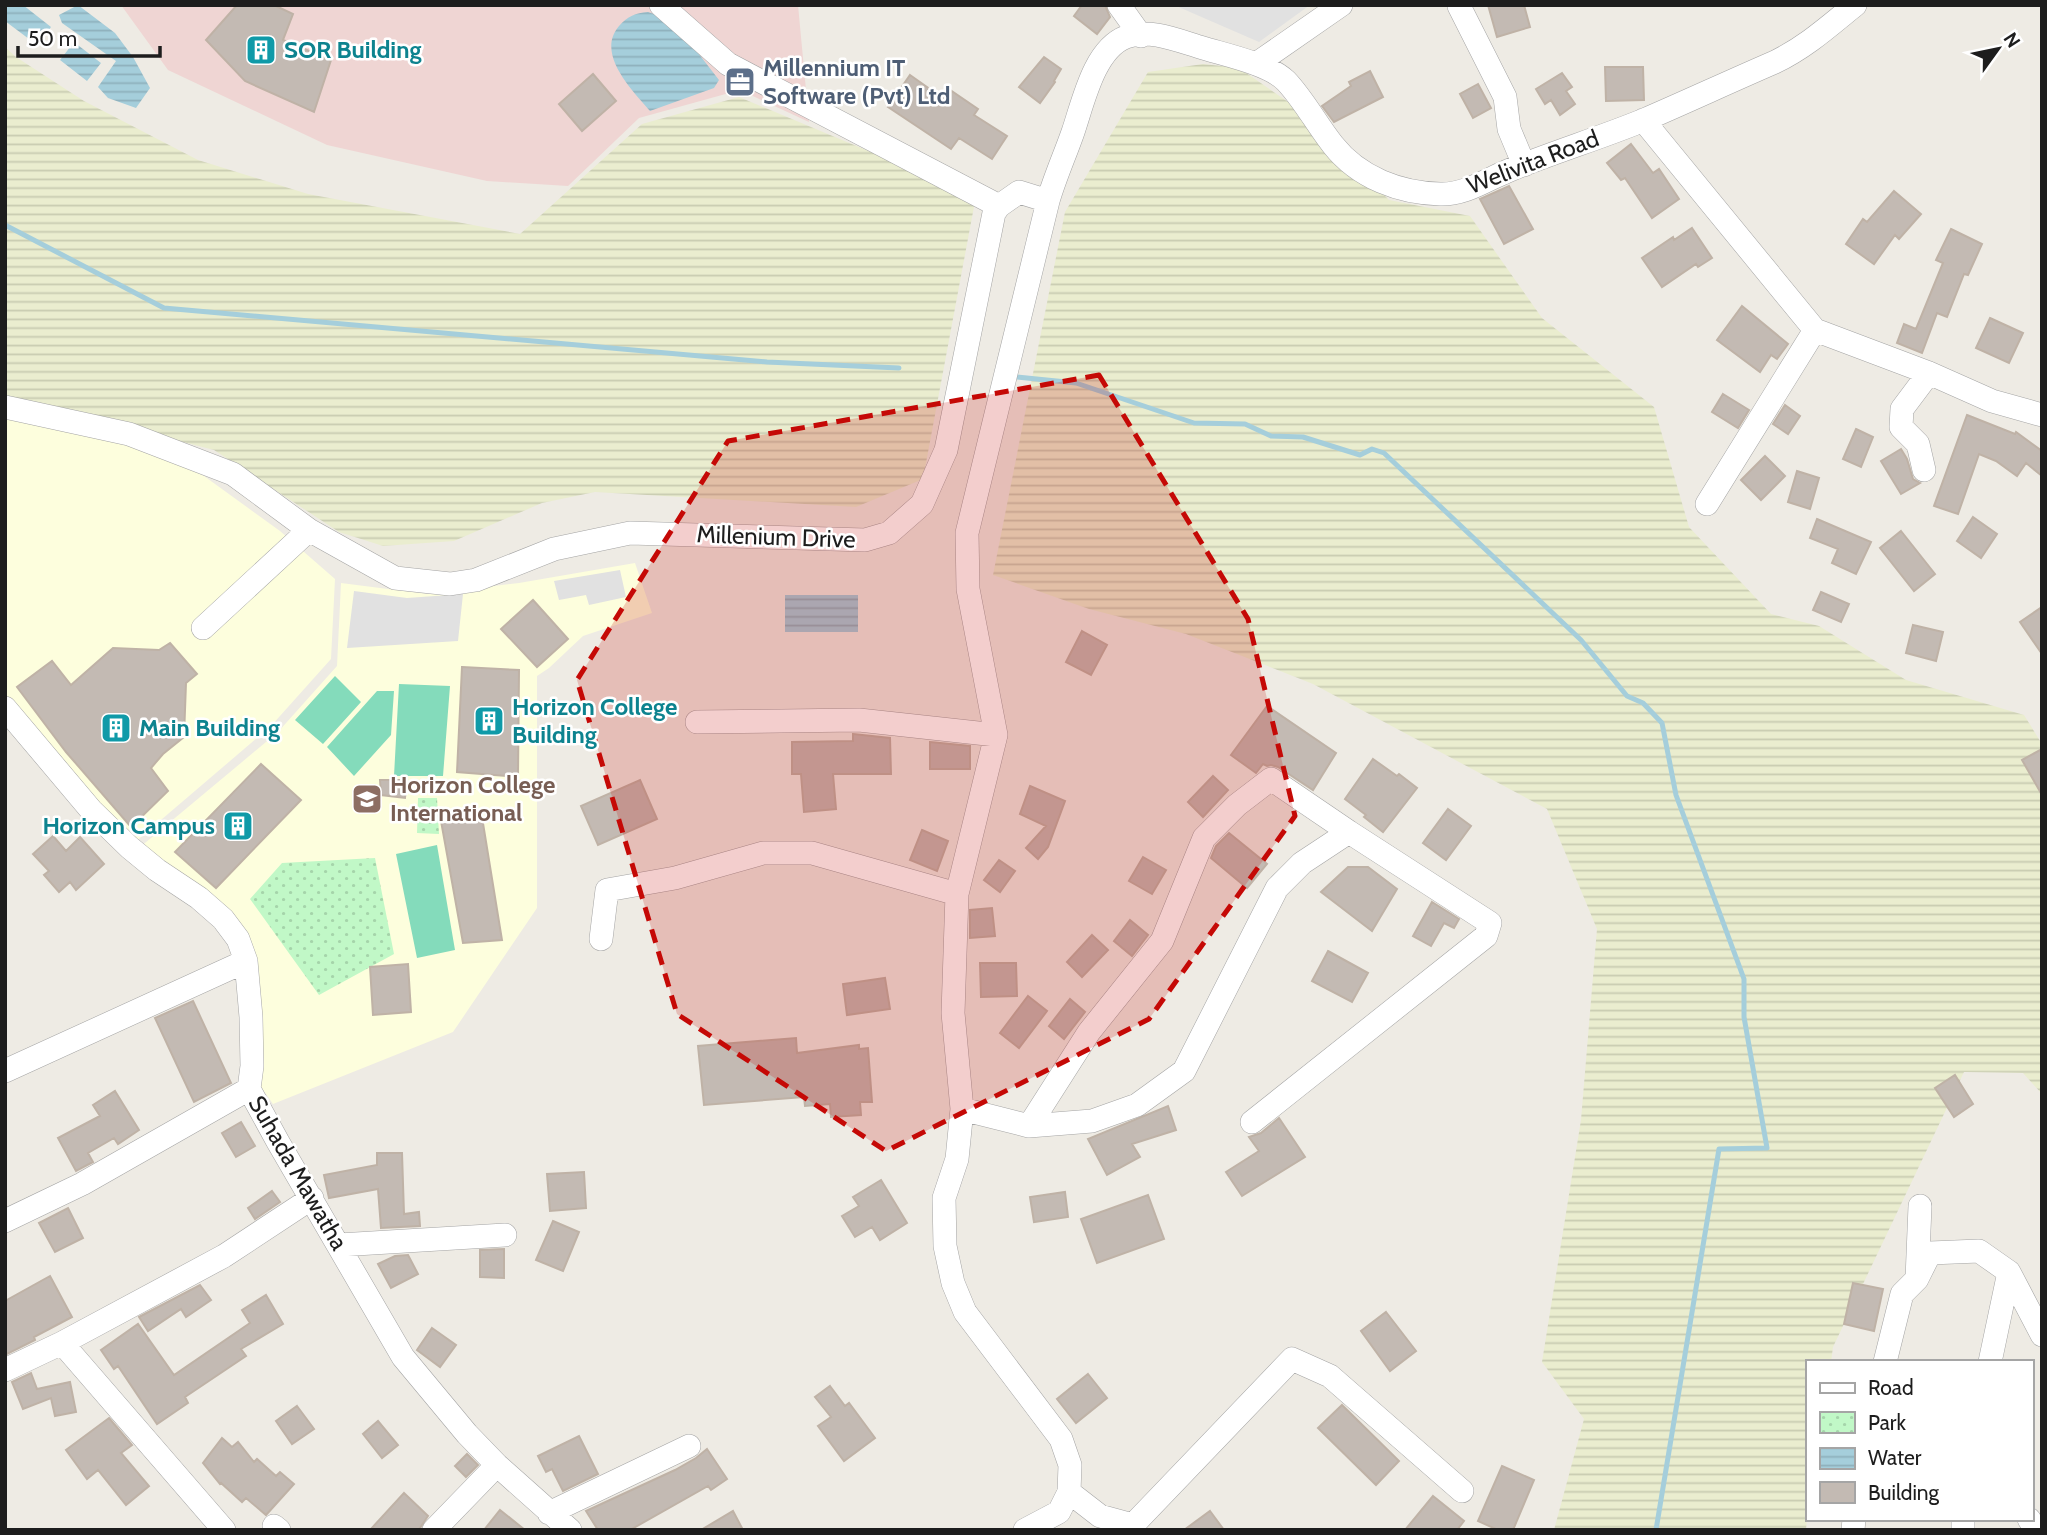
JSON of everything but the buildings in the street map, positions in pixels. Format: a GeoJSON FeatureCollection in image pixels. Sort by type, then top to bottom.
{"type":"FeatureCollection","features":[{"type":"Feature","properties":{"kind":"street"},"geometry":{"type":"LineString","coordinates":[[661,5],[728,64],[999,206],[1019,192],[1048,201]]}},
{"type":"Feature","properties":{"kind":"street"},"geometry":{"type":"LineString","coordinates":[[1119,5],[1141,36]]}},
{"type":"Feature","properties":{"kind":"street"},"geometry":{"type":"LineString","coordinates":[[1256,64],[1341,5]]}},
{"type":"Feature","properties":{"kind":"street","name":"Welivita Road"},"geometry":{"type":"LineString","coordinates":[[996,735],[968,589],[967,533],[1048,201],[1097,66],[1110,47],[1129,36],[1158,35],[1256,64],[1284,80],[1334,147],[1352,166],[1376,180],[1403,190],[1444,194],[1472,188],[1524,165],[1643,120],[1797,52],[1855,5]]}},
{"type":"Feature","properties":{"kind":"street"},"geometry":{"type":"LineString","coordinates":[[1459,6],[1505,97],[1509,129],[1524,165]]}},
{"type":"Feature","properties":{"kind":"street"},"geometry":{"type":"LineString","coordinates":[[1643,120],[1815,330],[1929,373],[1992,401],[2042,415]]}},
{"type":"Feature","properties":{"kind":"street","name":"Millenium Drive"},"geometry":{"type":"LineString","coordinates":[[5,407],[128,434],[233,474],[309,530],[396,578],[450,584],[476,580],[554,549],[631,533],[865,540],[889,533],[922,504],[946,450],[995,213],[999,206]]}},
{"type":"Feature","properties":{"kind":"street"},"geometry":{"type":"LineString","coordinates":[[1707,504],[1815,330]]}},
{"type":"Feature","properties":{"kind":"street"},"geometry":{"type":"LineString","coordinates":[[1924,471],[1918,444],[1901,427],[1902,409],[1929,373]]}},
{"type":"Feature","properties":{"kind":"street"},"geometry":{"type":"LineString","coordinates":[[203,628],[309,530]]}},
{"type":"Feature","properties":{"kind":"street","name":"Suhada Mawatha"},"geometry":{"type":"LineString","coordinates":[[5,708],[91,810],[129,847],[223,919],[238,939],[246,961],[251,1029],[252,1066],[249,1089],[403,1357],[467,1434],[497,1465],[570,1530]]}},
{"type":"Feature","properties":{"kind":"street"},"geometry":{"type":"LineString","coordinates":[[697,722],[859,720],[996,735],[957,894],[953,1013],[962,1109],[957,1159],[944,1198],[945,1246],[953,1283],[965,1312],[1061,1440],[1070,1465],[1069,1492],[1059,1512],[1025,1530]]}},
{"type":"Feature","properties":{"kind":"street"},"geometry":{"type":"LineString","coordinates":[[1029,1126],[1089,1032],[1162,941],[1204,838],[1237,805],[1271,779],[1490,923],[1486,936],[1252,1122]]}},
{"type":"Feature","properties":{"kind":"street"},"geometry":{"type":"LineString","coordinates":[[962,1109],[1029,1126],[1092,1121],[1137,1105],[1184,1071],[1276,888],[1302,863],[1349,832]]}},
{"type":"Feature","properties":{"kind":"street"},"geometry":{"type":"LineString","coordinates":[[601,939],[607,890],[675,878],[763,853],[812,853],[957,894]]}},
{"type":"Feature","properties":{"kind":"street"},"geometry":{"type":"LineString","coordinates":[[5,1071],[246,961]]}},
{"type":"Feature","properties":{"kind":"street"},"geometry":{"type":"LineString","coordinates":[[5,1221],[82,1184],[249,1089]]}},
{"type":"Feature","properties":{"kind":"street"},"geometry":{"type":"LineString","coordinates":[[5,1370],[62,1343],[224,1256],[312,1198]]}},
{"type":"Feature","properties":{"kind":"street"},"geometry":{"type":"LineString","coordinates":[[1917,1279],[1920,1206]]}},
{"type":"Feature","properties":{"kind":"street"},"geometry":{"type":"LineString","coordinates":[[339,1245],[505,1235]]}},
{"type":"Feature","properties":{"kind":"street"},"geometry":{"type":"LineString","coordinates":[[1886,1360],[1902,1294],[1917,1279],[1930,1253],[1979,1251],[2009,1272],[2042,1335]]}},
{"type":"Feature","properties":{"kind":"street"},"geometry":{"type":"LineString","coordinates":[[1990,1360],[2009,1272]]}},
{"type":"Feature","properties":{"kind":"street"},"geometry":{"type":"LineString","coordinates":[[62,1343],[224,1530]]}},
{"type":"Feature","properties":{"kind":"street"},"geometry":{"type":"LineString","coordinates":[[1069,1492],[1100,1516],[1133,1525],[1292,1359],[1330,1376],[1462,1491]]}},
{"type":"Feature","properties":{"kind":"street"},"geometry":{"type":"LineString","coordinates":[[549,1513],[689,1446]]}},
{"type":"Feature","properties":{"kind":"street"},"geometry":{"type":"LineString","coordinates":[[434,1530],[497,1465]]}},
{"type":"Feature","properties":{"kind":"highlighted area"},"geometry":{"type":"Polygon","coordinates":[[[1099,375],[1248,619],[1295,816],[1149,1019],[886,1151],[677,1014],[577,680],[728,441],[1099,375]]]}},
{"type":"Feature","properties":{"kind":"shaded area"},"geometry":{"type":"Polygon","coordinates":[[[121,5],[798,5],[809,122],[740,90],[639,118],[568,186],[487,181],[327,145],[168,70],[121,5]]]}},
{"type":"Feature","properties":{"kind":"shaded area"},"geometry":{"type":"Polygon","coordinates":[[[1174,5],[1310,5],[1259,42],[1174,5]]]}},
{"type":"Feature","properties":{"kind":"shaded area"},"geometry":{"type":"Polygon","coordinates":[[[5,47],[84,101],[198,160],[308,194],[520,234],[642,124],[739,97],[976,196],[923,479],[856,507],[595,492],[542,503],[454,541],[383,546],[339,532],[214,450],[5,396],[5,47]]]}},
{"type":"Feature","properties":{"kind":"shaded area"},"geometry":{"type":"Polygon","coordinates":[[[1203,64],[1239,68],[1304,113],[1389,200],[1470,216],[1542,318],[1654,407],[1689,527],[1771,614],[1819,626],[1906,680],[2024,715],[2042,744],[2042,1094],[2023,1073],[1964,1072],[1833,1347],[1831,1360],[1806,1360],[1806,1530],[1554,1530],[1584,1419],[1542,1362],[1581,1120],[1597,929],[1547,809],[1313,684],[1186,634],[1089,609],[993,575],[1065,212],[1148,72],[1203,64]]]}},
{"type":"Feature","properties":{"kind":"shaded area"},"geometry":{"type":"Polygon","coordinates":[[[5,416],[20,416],[167,457],[204,476],[280,531],[335,579],[331,659],[271,726],[134,843],[5,695],[5,416]]]}},
{"type":"Feature","properties":{"kind":"shaded area","name":"Horizon College International"},"geometry":{"type":"Polygon","coordinates":[[[635,563],[652,613],[583,636],[537,676],[537,908],[453,1032],[273,1104],[259,1084],[249,946],[139,848],[278,732],[337,666],[341,583],[427,594],[519,583],[635,563]]]}},
{"type":"Feature","properties":{"kind":"shaded area"},"geometry":{"type":"Polygon","coordinates":[[[620,570],[626,597],[589,605],[586,595],[559,600],[554,581],[620,570]]]}},
{"type":"Feature","properties":{"kind":"shaded area"},"geometry":{"type":"Polygon","coordinates":[[[354,591],[407,598],[463,594],[458,641],[347,648],[354,591]]]}},
{"type":"Feature","properties":{"kind":"green space"},"geometry":{"type":"Polygon","coordinates":[[[335,676],[361,702],[323,744],[295,720],[335,676]]]}},
{"type":"Feature","properties":{"kind":"green space"},"geometry":{"type":"Polygon","coordinates":[[[399,684],[450,686],[443,776],[394,776],[399,684]]]}},
{"type":"Feature","properties":{"kind":"green space"},"geometry":{"type":"Polygon","coordinates":[[[377,691],[394,691],[391,735],[354,776],[327,747],[377,691]]]}},
{"type":"Feature","properties":{"kind":"green space"},"geometry":{"type":"Polygon","coordinates":[[[418,798],[437,798],[439,834],[417,833],[418,798]]]}},
{"type":"Feature","properties":{"kind":"green space"},"geometry":{"type":"Polygon","coordinates":[[[437,845],[455,950],[417,958],[396,854],[437,845]]]}},
{"type":"Feature","properties":{"kind":"green space"},"geometry":{"type":"Polygon","coordinates":[[[375,858],[394,954],[319,995],[250,899],[282,863],[375,858]]]}},
{"type":"Feature","properties":{"kind":"water"},"geometry":{"type":"Polygon","coordinates":[[[5,5],[23,5],[51,27],[37,45],[5,21],[5,5]]]}},
{"type":"Feature","properties":{"kind":"water"},"geometry":{"type":"Polygon","coordinates":[[[78,5],[115,33],[133,57],[150,88],[136,108],[108,98],[98,87],[116,61],[62,23],[59,15],[78,5]]]}},
{"type":"Feature","properties":{"kind":"water"},"geometry":{"type":"Polygon","coordinates":[[[648,12],[663,17],[688,40],[719,80],[714,88],[650,111],[643,103],[619,72],[611,48],[613,37],[622,23],[639,13],[648,12]]]}},
{"type":"Feature","properties":{"kind":"water"},"geometry":{"type":"Polygon","coordinates":[[[74,42],[101,63],[87,81],[60,60],[74,42]]]}},
{"type":"Feature","properties":{"kind":"water"},"geometry":{"type":"Polygon","coordinates":[[[785,595],[858,595],[858,632],[785,632],[785,595]]]}},
{"type":"Feature","properties":{"kind":"waterway"},"geometry":{"type":"LineString","coordinates":[[5,225],[164,308],[767,362],[899,368]]}},
{"type":"Feature","properties":{"kind":"waterway"},"geometry":{"type":"LineString","coordinates":[[1017,377],[1076,383],[1194,423],[1245,424],[1271,436],[1303,437],[1360,455],[1372,449],[1384,453],[1581,640],[1627,696],[1643,703],[1662,723],[1676,795],[1744,979],[1744,1017],[1767,1148],[1719,1149],[1656,1530]]}},
{"type":"Feature","properties":{"kind":"place","name":"SOR Building"},"geometry":{"type":"Point","coordinates":[261,50]}},
{"type":"Feature","properties":{"kind":"place","name":"Millennium IT Software (Pvt) Ltd"},"geometry":{"type":"Point","coordinates":[740,82]}},
{"type":"Feature","properties":{"kind":"place","name":"Horizon College Building"},"geometry":{"type":"Point","coordinates":[489,721]}},
{"type":"Feature","properties":{"kind":"place","name":"Main Building"},"geometry":{"type":"Point","coordinates":[116,728]}},
{"type":"Feature","properties":{"kind":"place","name":"Horizon College International"},"geometry":{"type":"Point","coordinates":[367,799]}},
{"type":"Feature","properties":{"kind":"place","name":"Horizon Campus"},"geometry":{"type":"Point","coordinates":[238,826]}}]}
